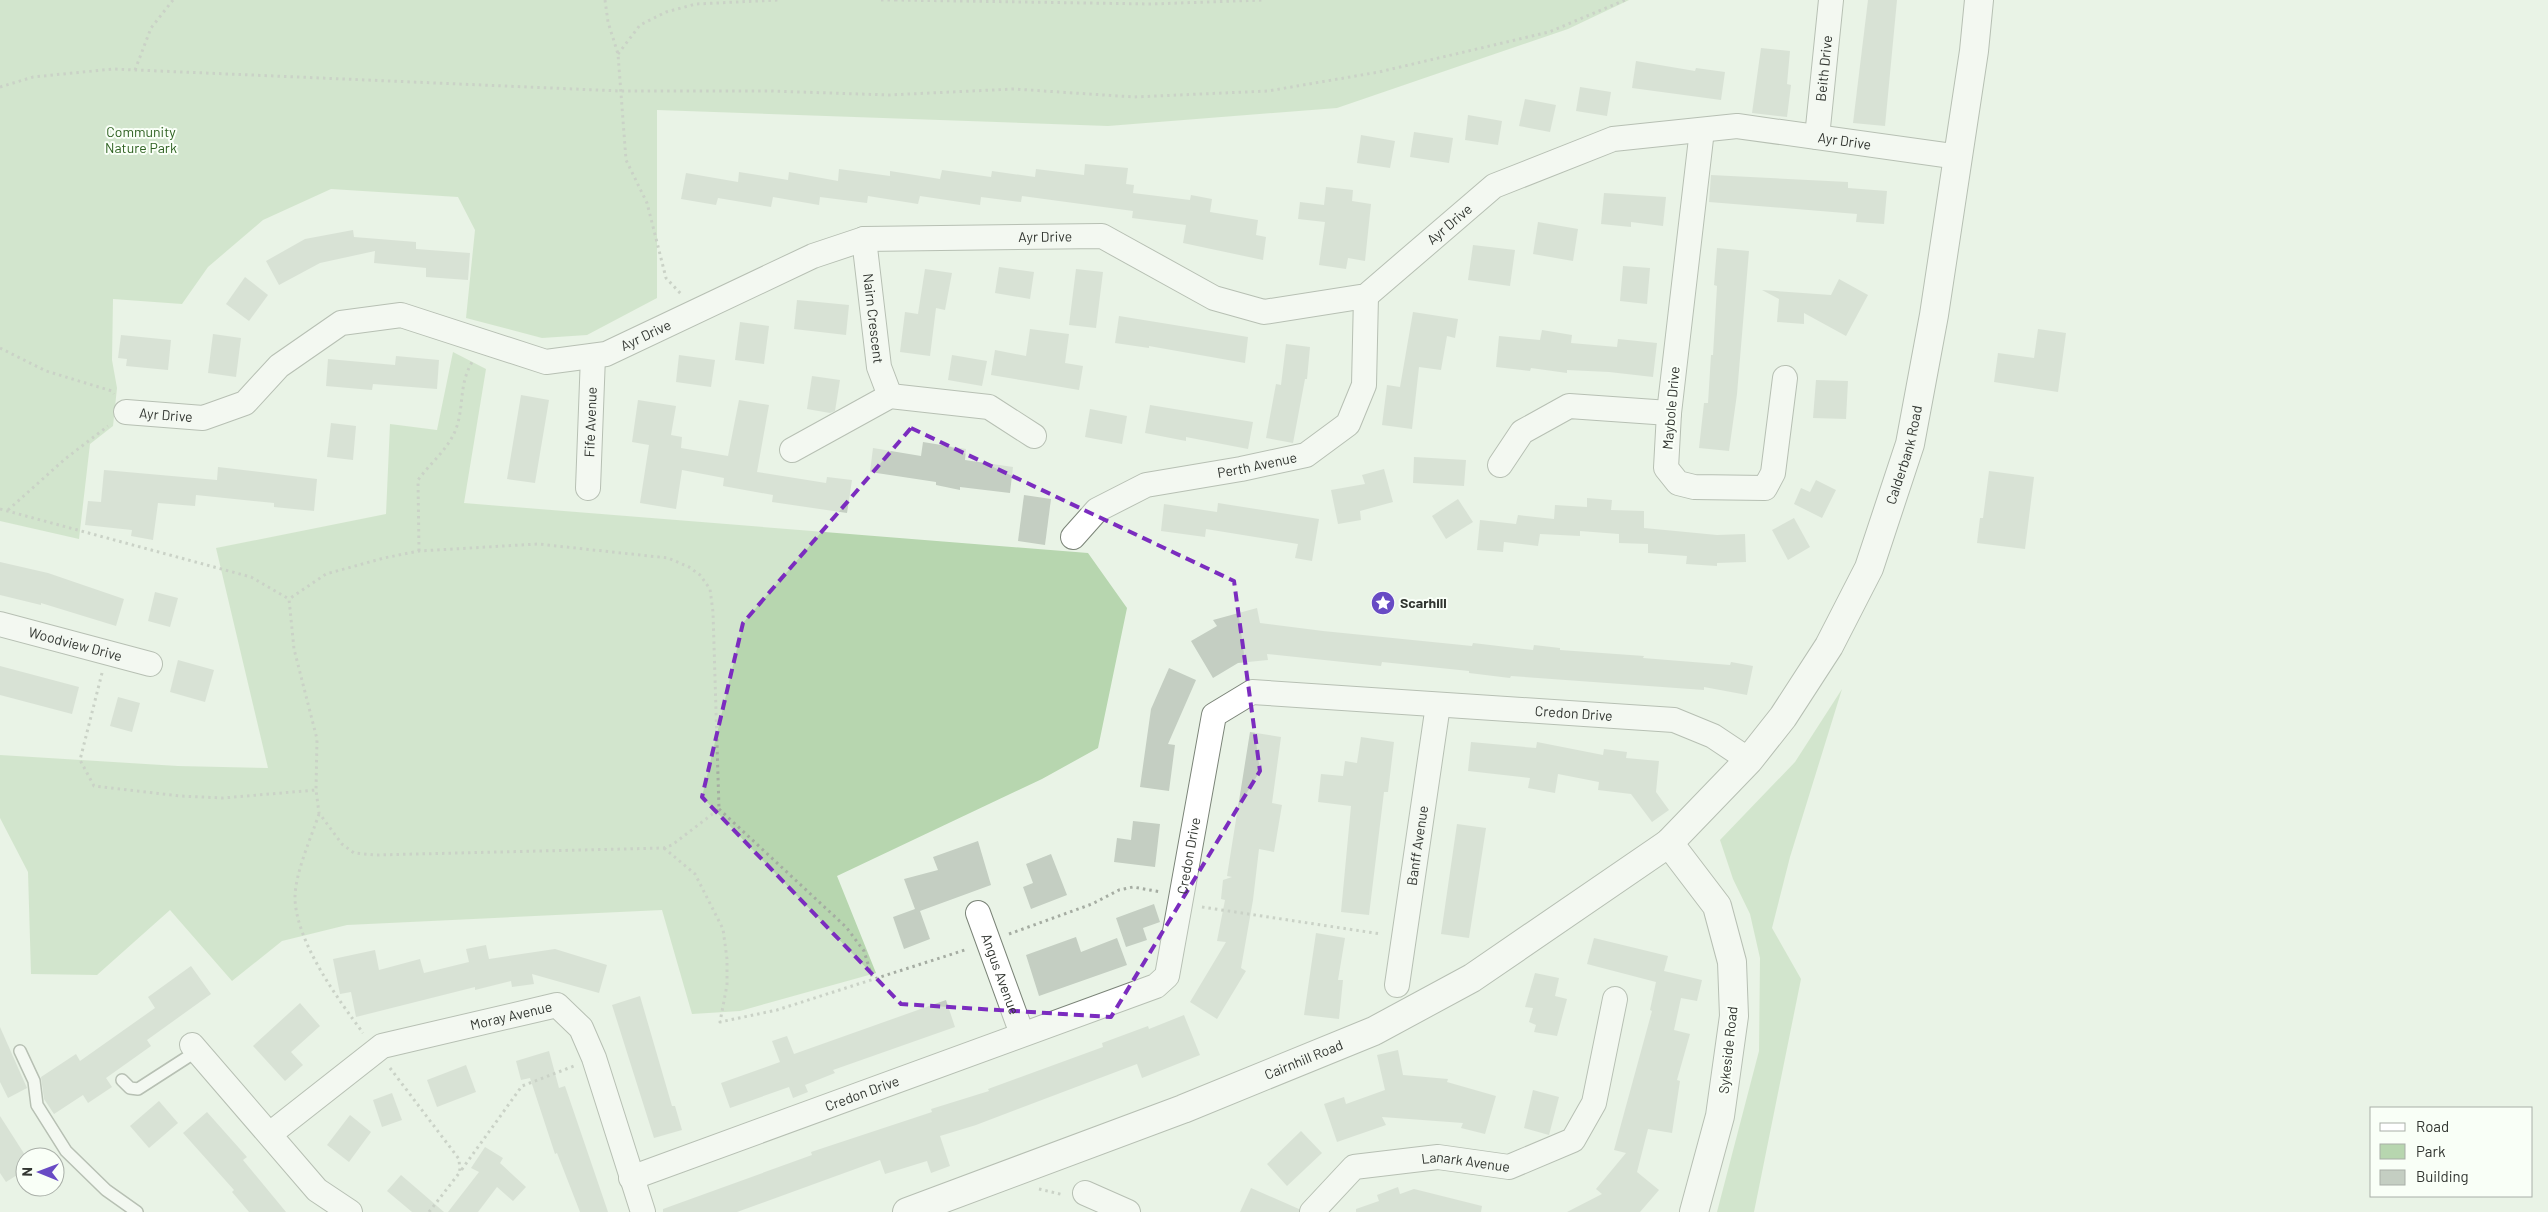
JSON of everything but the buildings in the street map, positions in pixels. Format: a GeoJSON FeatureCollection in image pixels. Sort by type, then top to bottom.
{"type":"FeatureCollection","features":[{"type":"Feature","properties":{"kind":"main road","name":"Calderbank Road"},"geometry":{"type":"LineString","coordinates":[[1669,843],[1749,760],[1783,717],[1829,646],[1869,568],[1910,444],[1934,315],[1959,157],[1979,0]]}},
{"type":"Feature","properties":{"kind":"main road","name":"Cairnhill Road"},"geometry":{"type":"LineString","coordinates":[[906,1212],[1182,1109],[1374,1031],[1472,978],[1669,843]]}},
{"type":"Feature","properties":{"kind":"main road","name":"Sykeside Road"},"geometry":{"type":"LineString","coordinates":[[1669,843],[1717,906],[1732,962],[1734,1016],[1720,1116],[1694,1212]]}},
{"type":"Feature","properties":{"kind":"street","name":"Beith Drive"},"geometry":{"type":"LineString","coordinates":[[1817,137],[1831,0]]}},
{"type":"Feature","properties":{"kind":"street","name":"Ayr Drive"},"geometry":{"type":"LineString","coordinates":[[126,412],[203,418],[245,403],[279,366],[341,323],[401,315],[546,362],[606,354],[813,256],[864,239],[1102,236],[1214,298],[1264,312],[1366,296],[1494,186],[1614,139],[1737,126],[1959,157]]}},
{"type":"Feature","properties":{"kind":"street","name":"Maybole Drive"},"geometry":{"type":"LineString","coordinates":[[1702,130],[1669,413],[1666,468],[1678,483],[1694,487],[1765,488],[1773,473],[1785,378]]}},
{"type":"Feature","properties":{"kind":"street","name":"Nairn Crescent"},"geometry":{"type":"LineString","coordinates":[[864,239],[879,367],[890,396]]}},
{"type":"Feature","properties":{"kind":"street","name":"Perth Avenue"},"geometry":{"type":"LineString","coordinates":[[1073,537],[1097,510],[1146,485],[1241,469],[1306,454],[1348,424],[1364,385],[1366,296]]}},
{"type":"Feature","properties":{"kind":"street","name":"Fife Avenue"},"geometry":{"type":"LineString","coordinates":[[588,488],[593,356]]}},
{"type":"Feature","properties":{"kind":"street"},"geometry":{"type":"LineString","coordinates":[[792,450],[890,396],[989,407],[1034,436]]}},
{"type":"Feature","properties":{"kind":"street"},"geometry":{"type":"LineString","coordinates":[[1500,464],[1522,432],[1569,406],[1669,413]]}},
{"type":"Feature","properties":{"kind":"street","name":"Woodview Drive"},"geometry":{"type":"LineString","coordinates":[[0,624],[150,664]]}},
{"type":"Feature","properties":{"kind":"street","name":"Credon Drive"},"geometry":{"type":"LineString","coordinates":[[631,1178],[1156,986],[1167,976],[1214,715],[1252,692],[1674,720],[1713,736],[1749,760]]}},
{"type":"Feature","properties":{"kind":"street","name":"Banff Avenue"},"geometry":{"type":"LineString","coordinates":[[1397,985],[1438,705]]}},
{"type":"Feature","properties":{"kind":"street","name":"Angus Avenue"},"geometry":{"type":"LineString","coordinates":[[978,913],[1022,1034]]}},
{"type":"Feature","properties":{"kind":"street","name":"Lanark Avenue"},"geometry":{"type":"LineString","coordinates":[[1312,1212],[1354,1167],[1438,1157],[1509,1168],[1573,1140],[1594,1103],[1615,999]]}},
{"type":"Feature","properties":{"kind":"street","name":"Moray Avenue"},"geometry":{"type":"LineString","coordinates":[[270,1134],[382,1046],[557,1005],[581,1028],[594,1058],[643,1212]]}},
{"type":"Feature","properties":{"kind":"street"},"geometry":{"type":"LineString","coordinates":[[194,1048],[317,1190],[350,1212]]}},
{"type":"Feature","properties":{"kind":"street"},"geometry":{"type":"LineString","coordinates":[[1085,1193],[1128,1212]]}},
{"type":"Feature","properties":{"kind":"lane"},"geometry":{"type":"LineString","coordinates":[[122,1080],[130,1088],[138,1089],[194,1048]]}},
{"type":"Feature","properties":{"kind":"lane"},"geometry":{"type":"LineString","coordinates":[[20,1051],[34,1081],[37,1105],[66,1151],[106,1190],[137,1212]]}},
{"type":"Feature","properties":{"kind":"path"},"geometry":{"type":"LineString","coordinates":[[135,70],[151,28],[173,0]]}},
{"type":"Feature","properties":{"kind":"path"},"geometry":{"type":"LineString","coordinates":[[605,0],[608,22],[618,54],[626,160],[647,203],[666,278],[697,311]]}},
{"type":"Feature","properties":{"kind":"path"},"geometry":{"type":"LineString","coordinates":[[618,54],[640,25],[666,12],[696,4],[778,0]]}},
{"type":"Feature","properties":{"kind":"path"},"geometry":{"type":"LineString","coordinates":[[881,0],[1151,4],[1264,0]]}},
{"type":"Feature","properties":{"kind":"path"},"geometry":{"type":"LineString","coordinates":[[0,87],[33,77],[113,69],[620,90],[771,91],[890,96],[1014,89],[1134,97],[1268,91],[1379,72],[1549,32],[1625,0]]}},
{"type":"Feature","properties":{"kind":"path"},"geometry":{"type":"LineString","coordinates":[[419,550],[418,480],[444,451],[457,426],[464,376],[483,342]]}},
{"type":"Feature","properties":{"kind":"path"},"geometry":{"type":"LineString","coordinates":[[0,348],[46,371],[112,391],[126,412],[65,459],[7,511]]}},
{"type":"Feature","properties":{"kind":"path"},"geometry":{"type":"LineString","coordinates":[[0,509],[251,577],[289,599]]}},
{"type":"Feature","properties":{"kind":"path"},"geometry":{"type":"LineString","coordinates":[[289,599],[326,574],[419,550],[538,544],[668,558],[689,567],[700,576],[710,589],[713,612],[720,809],[846,927],[864,951],[873,980]]}},
{"type":"Feature","properties":{"kind":"path"},"geometry":{"type":"LineString","coordinates":[[289,599],[294,649],[305,700],[317,739],[316,790],[319,813],[342,844],[354,853],[375,855],[664,848],[672,845],[720,809]]}},
{"type":"Feature","properties":{"kind":"path"},"geometry":{"type":"LineString","coordinates":[[107,653],[80,760],[94,786],[180,796],[223,798],[316,790]]}},
{"type":"Feature","properties":{"kind":"path"},"geometry":{"type":"LineString","coordinates":[[664,848],[695,874],[723,929],[727,959],[727,985],[720,1022],[777,1010],[988,942]]}},
{"type":"Feature","properties":{"kind":"path"},"geometry":{"type":"LineString","coordinates":[[428,1212],[460,1172]]}},
{"type":"Feature","properties":{"kind":"highlighted area"},"geometry":{"type":"Polygon","coordinates":[[[911,428],[1234,581],[1260,771],[1111,1017],[901,1004],[702,797],[743,623],[911,428]]]}},
{"type":"Feature","properties":{"kind":"green space","name":"Community Nature Park"},"geometry":{"type":"Polygon","coordinates":[[[0,0],[1629,0],[1568,29],[1337,108],[1108,126],[657,110],[657,298],[587,335],[542,338],[466,318],[475,230],[458,197],[331,189],[263,220],[208,267],[182,304],[113,299],[112,360],[117,388],[113,426],[90,444],[79,539],[0,521],[0,0]]]}},
{"type":"Feature","properties":{"kind":"green space"},"geometry":{"type":"Polygon","coordinates":[[[453,352],[486,369],[464,503],[1088,553],[1127,608],[1098,748],[1042,779],[837,876],[876,973],[740,1011],[692,1014],[662,910],[347,925],[282,941],[232,981],[170,910],[97,975],[31,974],[28,872],[0,818],[0,755],[178,766],[268,768],[216,548],[386,514],[390,424],[437,430],[453,352]]]}},
{"type":"Feature","properties":{"kind":"green space"},"geometry":{"type":"Polygon","coordinates":[[[1842,689],[1790,857],[1772,928],[1801,979],[1754,1212],[1717,1212],[1759,1051],[1760,958],[1750,914],[1733,879],[1720,840],[1795,762],[1842,689]]]}},
{"type":"Feature","properties":{"kind":"place","name":"Scarhill"},"geometry":{"type":"Point","coordinates":[1383,603]}}]}
